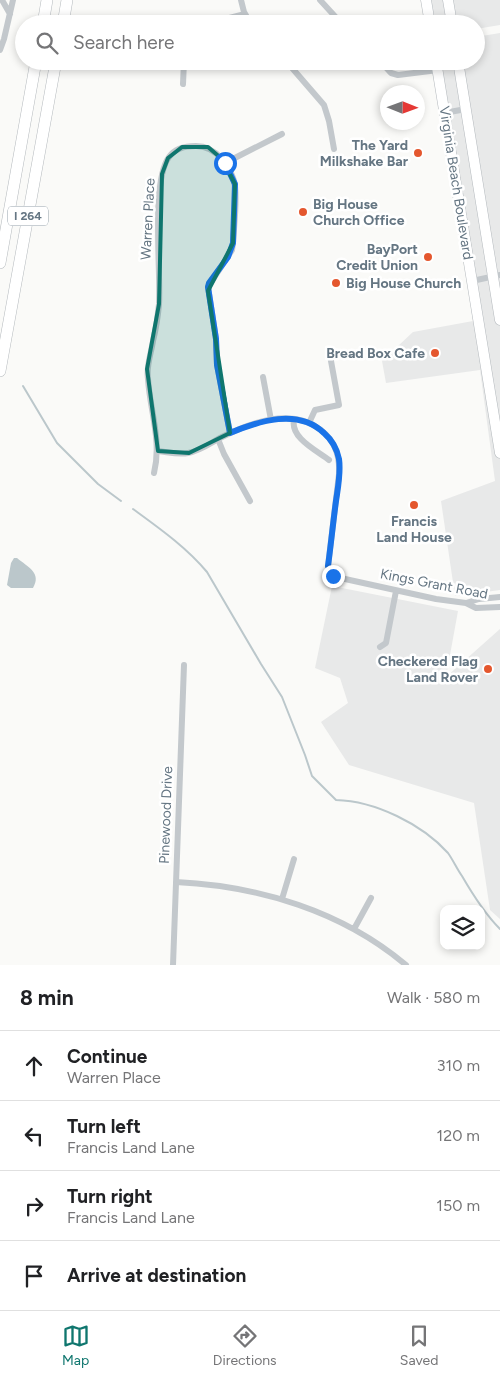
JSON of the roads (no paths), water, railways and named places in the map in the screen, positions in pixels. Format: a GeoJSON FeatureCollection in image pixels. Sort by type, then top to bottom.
{"type":"FeatureCollection","features":[{"type":"Feature","properties":{"kind":"highway"},"geometry":{"type":"LineString","coordinates":[[44,15],[47,0]]}},
{"type":"Feature","properties":{"kind":"highway"},"geometry":{"type":"LineString","coordinates":[[64,15],[67,0]]}},
{"type":"Feature","properties":{"kind":"highway","name":"I 264"},"geometry":{"type":"LineString","coordinates":[[0,263],[34,70]]}},
{"type":"Feature","properties":{"kind":"highway","name":"I 264"},"geometry":{"type":"LineString","coordinates":[[0,371],[54,70]]}},
{"type":"Feature","properties":{"kind":"main road"},"geometry":{"type":"LineString","coordinates":[[426,0],[428,15]]}},
{"type":"Feature","properties":{"kind":"main road"},"geometry":{"type":"LineString","coordinates":[[448,0],[450,15]]}},
{"type":"Feature","properties":{"kind":"main road","name":"Virginia Beach Boulevard"},"geometry":{"type":"LineString","coordinates":[[438,70],[500,454]]}},
{"type":"Feature","properties":{"kind":"main road","name":"Virginia Beach Boulevard"},"geometry":{"type":"LineString","coordinates":[[460,70],[497,276],[500,320]]}},
{"type":"Feature","properties":{"kind":"street"},"geometry":{"type":"LineString","coordinates":[[2,0],[10,14]]}},
{"type":"Feature","properties":{"kind":"street"},"geometry":{"type":"LineString","coordinates":[[0,50],[13,0]]}},
{"type":"Feature","properties":{"kind":"street"},"geometry":{"type":"LineString","coordinates":[[241,0],[245,14],[241,15]]}},
{"type":"Feature","properties":{"kind":"street"},"geometry":{"type":"LineString","coordinates":[[320,0],[334,15]]}},
{"type":"Feature","properties":{"kind":"street"},"geometry":{"type":"LineString","coordinates":[[183,84],[184,70]]}},
{"type":"Feature","properties":{"kind":"street"},"geometry":{"type":"LineString","coordinates":[[294,70],[324,105],[334,149]]}},
{"type":"Feature","properties":{"kind":"street"},"geometry":{"type":"LineString","coordinates":[[388,70],[398,75],[420,70]]}},
{"type":"Feature","properties":{"kind":"street"},"geometry":{"type":"LineString","coordinates":[[444,113],[466,109]]}},
{"type":"Feature","properties":{"kind":"street"},"geometry":{"type":"LineString","coordinates":[[225,163],[282,134]]}},
{"type":"Feature","properties":{"kind":"street","name":"Warren Place"},"geometry":{"type":"LineString","coordinates":[[154,473],[158,451],[147,369],[157,324],[160,187],[165,164],[172,153],[178,149],[190,146],[208,147],[218,153],[235,184],[233,243],[228,257],[208,287],[216,339],[217,365],[230,433]]}},
{"type":"Feature","properties":{"kind":"street"},"geometry":{"type":"LineString","coordinates":[[472,281],[497,276]]}},
{"type":"Feature","properties":{"kind":"street"},"geometry":{"type":"LineString","coordinates":[[158,451],[189,453],[245,427],[271,420],[294,419],[309,422],[315,410],[339,405],[329,350]]}},
{"type":"Feature","properties":{"kind":"street"},"geometry":{"type":"LineString","coordinates":[[264,377],[271,420]]}},
{"type":"Feature","properties":{"kind":"street"},"geometry":{"type":"LineString","coordinates":[[294,419],[293,427],[297,436],[329,460]]}},
{"type":"Feature","properties":{"kind":"street","name":"Kings Grant Road"},"geometry":{"type":"LineString","coordinates":[[309,422],[328,436],[337,451],[339,460],[340,474],[328,570],[330,574],[336,578],[363,584],[466,603],[476,608],[500,607]]}},
{"type":"Feature","properties":{"kind":"street"},"geometry":{"type":"LineString","coordinates":[[218,439],[224,454],[250,501]]}},
{"type":"Feature","properties":{"kind":"street"},"geometry":{"type":"LineString","coordinates":[[380,647],[386,643],[396,591]]}},
{"type":"Feature","properties":{"kind":"street"},"geometry":{"type":"LineString","coordinates":[[466,603],[479,599],[500,597]]}},
{"type":"Feature","properties":{"kind":"street","name":"Pinewood Drive"},"geometry":{"type":"LineString","coordinates":[[173,965],[184,665]]}},
{"type":"Feature","properties":{"kind":"street"},"geometry":{"type":"LineString","coordinates":[[282,899],[294,859]]}},
{"type":"Feature","properties":{"kind":"street"},"geometry":{"type":"LineString","coordinates":[[176,882],[220,885],[282,899],[354,929],[406,965]]}},
{"type":"Feature","properties":{"kind":"street"},"geometry":{"type":"LineString","coordinates":[[354,929],[371,898]]}},
{"type":"Feature","properties":{"kind":"waterway"},"geometry":{"type":"LineString","coordinates":[[23,386],[57,443],[98,484],[121,501]]}},
{"type":"Feature","properties":{"kind":"waterway"},"geometry":{"type":"LineString","coordinates":[[133,509],[181,546],[207,572],[282,697],[312,776],[336,800],[351,801],[397,816],[437,842],[448,853],[479,904],[500,929]]}},
{"type":"Feature","properties":{"kind":"place","name":"The Yard Milkshake Bar"},"geometry":{"type":"Point","coordinates":[418,153]}},
{"type":"Feature","properties":{"kind":"place","name":"Big House Church Office"},"geometry":{"type":"Point","coordinates":[303,212]}},
{"type":"Feature","properties":{"kind":"place","name":"BayPort Credit Union"},"geometry":{"type":"Point","coordinates":[428,257]}},
{"type":"Feature","properties":{"kind":"place","name":"Big House Church"},"geometry":{"type":"Point","coordinates":[336,283]}},
{"type":"Feature","properties":{"kind":"place","name":"Bread Box Cafe"},"geometry":{"type":"Point","coordinates":[435,353]}},
{"type":"Feature","properties":{"kind":"place","name":"Francis Land House"},"geometry":{"type":"Point","coordinates":[414,505]}},
{"type":"Feature","properties":{"kind":"place","name":"Checkered Flag Land Rover"},"geometry":{"type":"Point","coordinates":[488,669]}}]}
